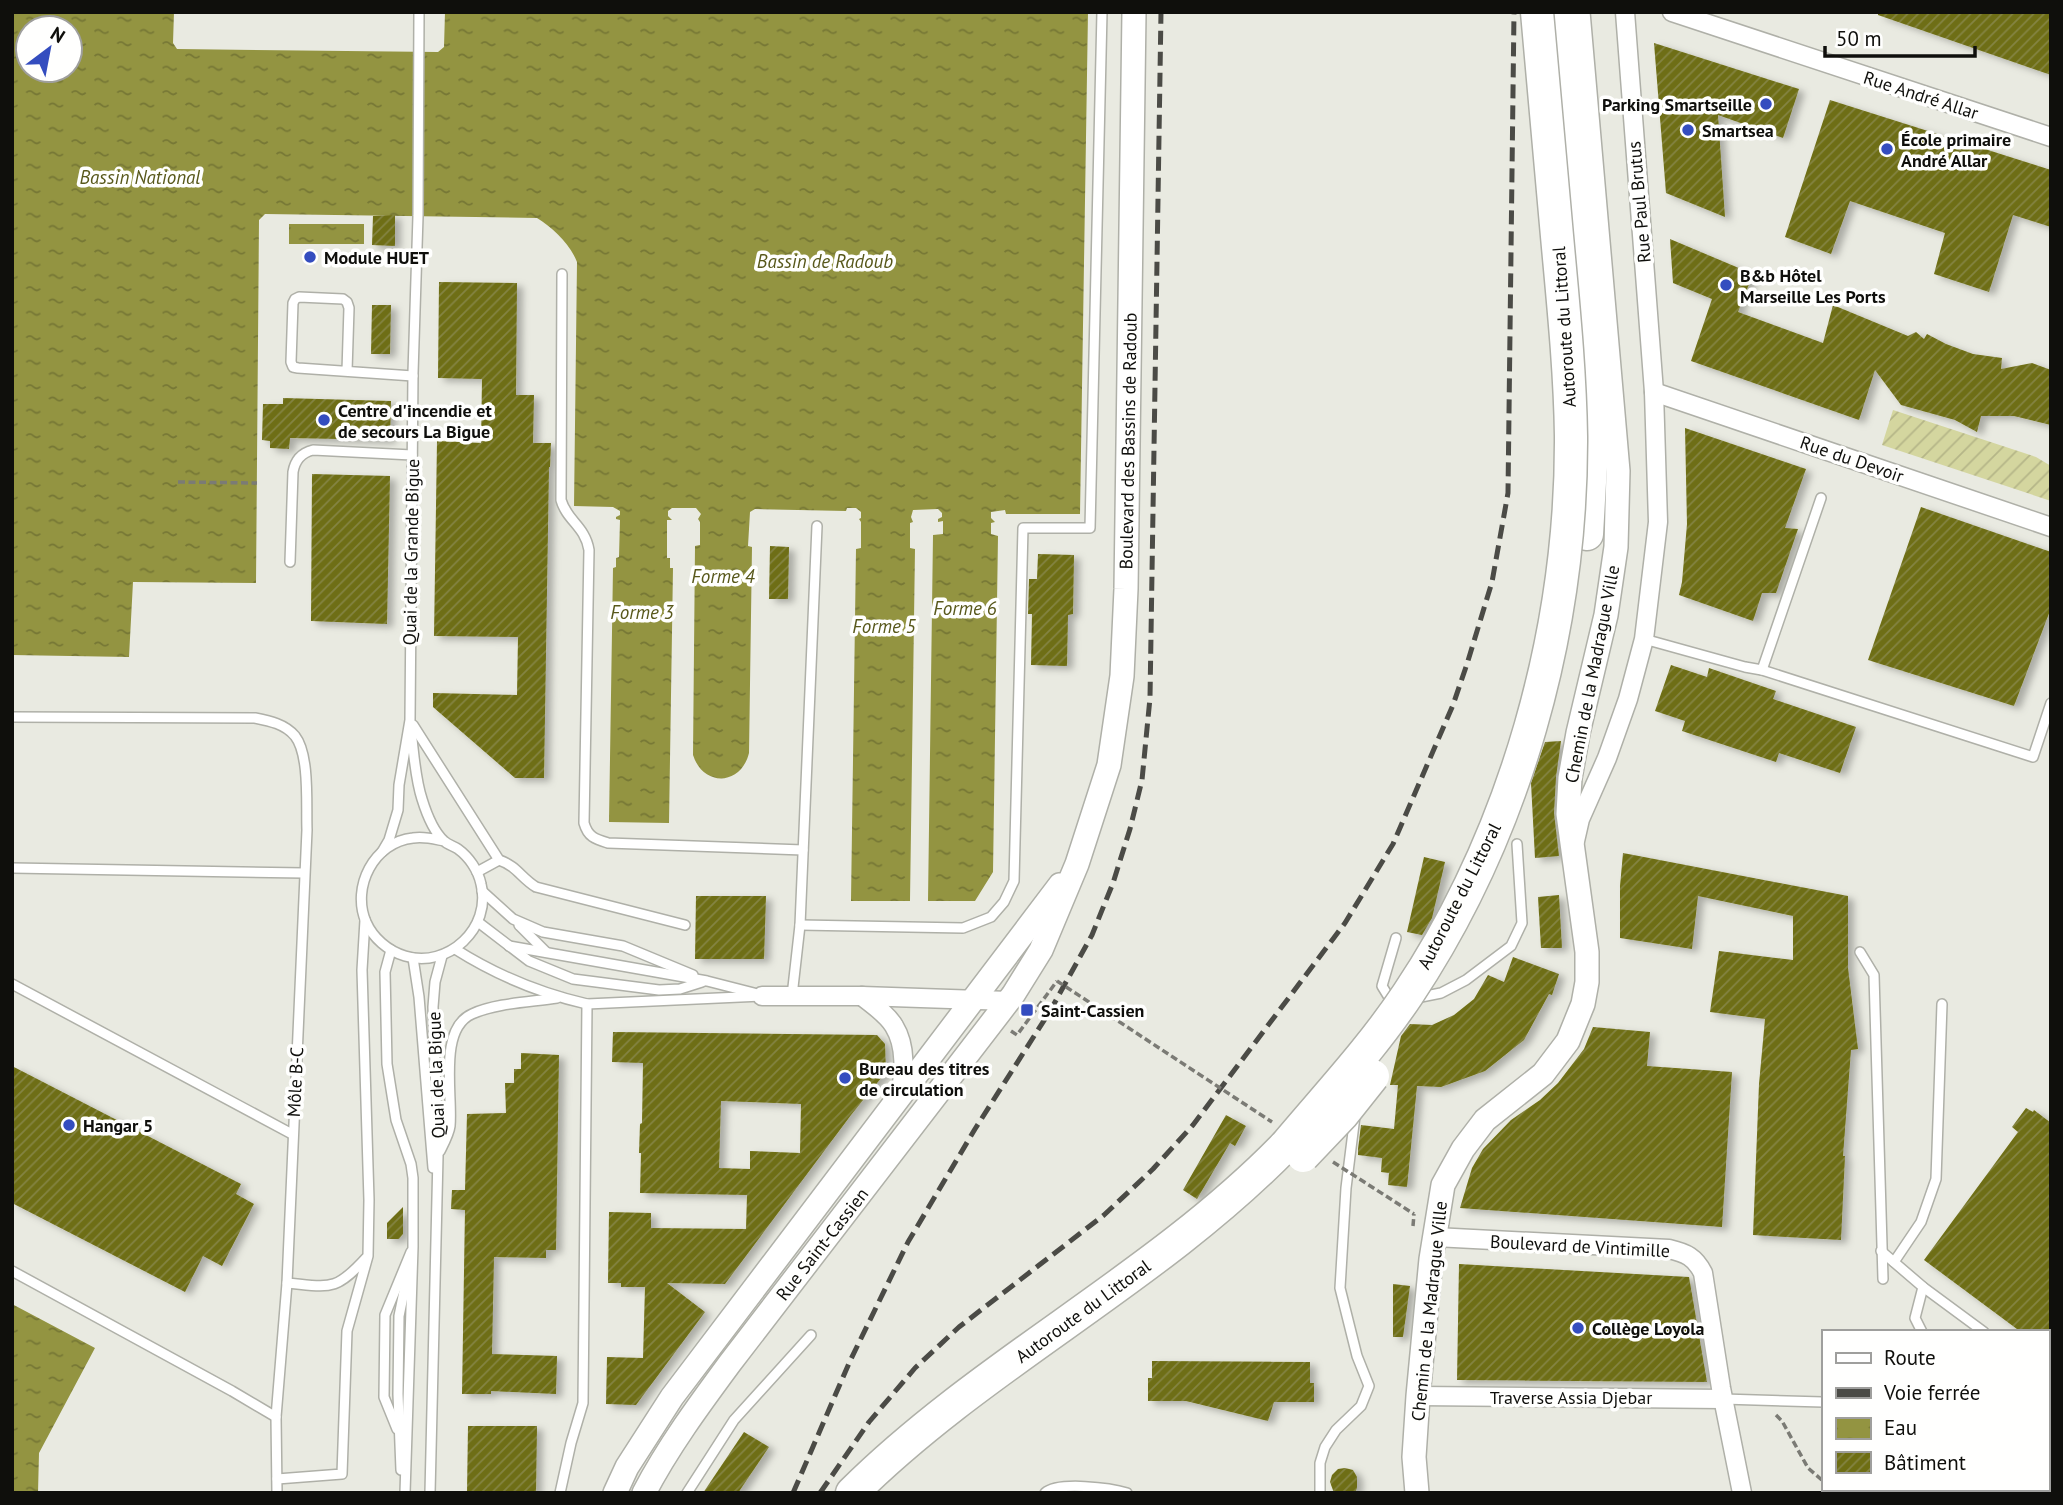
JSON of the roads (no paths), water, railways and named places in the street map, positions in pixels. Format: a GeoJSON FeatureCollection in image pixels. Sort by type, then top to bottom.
{"type":"FeatureCollection","features":[{"type":"Feature","properties":{"kind":"highway","name":"Autoroute du Littoral"},"geometry":{"type":"LineString","coordinates":[[852,1493],[882,1463],[950,1408],[1202,1222],[1261,1170],[1368,1051],[1409,993],[1474,877],[1501,814],[1537,700],[1552,639],[1566,533],[1571,438],[1569,381],[1537,12]]}},
{"type":"Feature","properties":{"kind":"highway","name":"Autoroute du Littoral"},"geometry":{"type":"LineString","coordinates":[[881,1493],[907,1468],[969,1418],[1220,1234],[1303,1156],[1342,1115],[1383,1064],[1451,963],[1507,849],[1540,764],[1569,650],[1587,534],[1591,448],[1587,361],[1557,12]]}},
{"type":"Feature","properties":{"kind":"street","name":"Boulevard des Bassins de Radoub"},"geometry":{"type":"LineString","coordinates":[[1009,1001],[1041,950],[1077,864],[1109,765],[1122,676],[1126,589],[1134,12]]}},
{"type":"Feature","properties":{"kind":"street","name":"Chemin de la Madrague Ville"},"geometry":{"type":"LineString","coordinates":[[1417,1493],[1414,1457],[1418,1396],[1434,1237],[1443,1185],[1463,1149],[1485,1120],[1543,1074],[1568,1041],[1583,1004],[1587,982],[1587,952],[1569,814],[1570,778],[1606,615],[1616,547],[1618,471],[1578,12]]}},
{"type":"Feature","properties":{"kind":"street","name":"Rue Paul Brutus"},"geometry":{"type":"LineString","coordinates":[[1574,848],[1580,819],[1607,758],[1628,699],[1644,639],[1658,522],[1654,391],[1625,12]]}},
{"type":"Feature","properties":{"kind":"street","name":"Rue André Allar"},"geometry":{"type":"LineString","coordinates":[[1672,12],[2051,137]]}},
{"type":"Feature","properties":{"kind":"street","name":"Rue du Devoir"},"geometry":{"type":"LineString","coordinates":[[1654,391],[2051,527]]}},
{"type":"Feature","properties":{"kind":"street","name":"Boulevard des Bassins de Radoub"},"geometry":{"type":"LineString","coordinates":[[973,999],[1077,864]]}},
{"type":"Feature","properties":{"kind":"street"},"geometry":{"type":"LineString","coordinates":[[762,996],[1009,1001]]}},
{"type":"Feature","properties":{"kind":"street"},"geometry":{"type":"LineString","coordinates":[[862,996],[888,1018],[898,1035],[904,1075],[900,1096]]}},
{"type":"Feature","properties":{"kind":"street","name":"Rue Saint-Cassien"},"geometry":{"type":"LineString","coordinates":[[615,1493],[627,1467],[672,1397],[973,999]]}},
{"type":"Feature","properties":{"kind":"street","name":"Rue Saint-Cassien"},"geometry":{"type":"LineString","coordinates":[[644,1493],[694,1411],[1009,1001]]}},
{"type":"Feature","properties":{"kind":"street","name":"Boulevard de Vintimille"},"geometry":{"type":"LineString","coordinates":[[1434,1237],[1669,1248],[1688,1254],[1698,1263],[1703,1273],[1723,1399],[1742,1493]]}},
{"type":"Feature","properties":{"kind":"street","name":"Traverse Assia Djebar"},"geometry":{"type":"LineString","coordinates":[[1418,1396],[1723,1399]]}},
{"type":"Feature","properties":{"kind":"lane","name":"Quai de la Grande Bigue"},"geometry":{"type":"LineString","coordinates":[[419,12],[410,720],[422,799],[444,841]]}},
{"type":"Feature","properties":{"kind":"lane"},"geometry":{"type":"LineString","coordinates":[[800,925],[963,928],[991,916],[1004,902],[1014,881],[1023,528],[1090,528],[1102,12]]}},
{"type":"Feature","properties":{"kind":"lane"},"geometry":{"type":"LineString","coordinates":[[562,274],[561,500],[567,513],[584,533],[589,550],[584,823],[587,832],[592,838],[608,843],[803,850]]}},
{"type":"Feature","properties":{"kind":"lane"},"geometry":{"type":"LineString","coordinates":[[346,371],[347,302],[343,299],[310,297],[295,299],[291,362],[293,367],[346,371],[413,376]]}},
{"type":"Feature","properties":{"kind":"lane"},"geometry":{"type":"LineString","coordinates":[[290,562],[293,472],[299,457],[313,450],[412,454]]}},
{"type":"Feature","properties":{"kind":"lane"},"geometry":{"type":"LineString","coordinates":[[1762,670],[1821,498]]}},
{"type":"Feature","properties":{"kind":"lane"},"geometry":{"type":"LineString","coordinates":[[792,996],[800,925],[817,526]]}},
{"type":"Feature","properties":{"kind":"lane"},"geometry":{"type":"LineString","coordinates":[[1644,639],[1762,670],[2033,757],[2051,703]]}},
{"type":"Feature","properties":{"kind":"lane","name":"Môle B-C"},"geometry":{"type":"LineString","coordinates":[[12,717],[255,718],[285,727],[297,738],[304,760],[307,830],[286,1283],[276,1417],[277,1493]]}},
{"type":"Feature","properties":{"kind":"lane","name":"Quai de la Grande Bigue"},"geometry":{"type":"LineString","coordinates":[[382,852],[389,840],[398,810],[399,785],[410,720]]}},
{"type":"Feature","properties":{"kind":"lane"},"geometry":{"type":"LineString","coordinates":[[410,720],[499,860],[513,866],[523,878],[536,887],[685,925]]}},
{"type":"Feature","properties":{"kind":"lane"},"geometry":{"type":"LineString","coordinates":[[277,1479],[342,1474],[347,1331],[368,1256],[369,1187],[362,970],[365,920],[361,902],[363,883],[370,866],[382,852],[396,843],[412,838],[428,837],[444,841],[469,859],[477,872],[482,891],[478,922],[468,937],[442,956],[413,958],[391,950],[380,942],[365,920]]}},
{"type":"Feature","properties":{"kind":"lane"},"geometry":{"type":"LineString","coordinates":[[1320,1493],[1320,1463],[1325,1447],[1336,1430],[1361,1406],[1369,1386],[1357,1356],[1340,1288],[1346,1188],[1357,1105],[1373,1034],[1394,1006],[1406,1000],[1441,993],[1466,980],[1511,946],[1522,923],[1517,844]]}},
{"type":"Feature","properties":{"kind":"lane"},"geometry":{"type":"LineString","coordinates":[[477,872],[499,860]]}},
{"type":"Feature","properties":{"kind":"lane"},"geometry":{"type":"LineString","coordinates":[[12,868],[304,873]]}},
{"type":"Feature","properties":{"kind":"lane"},"geometry":{"type":"LineString","coordinates":[[482,891],[547,953]]}},
{"type":"Feature","properties":{"kind":"lane"},"geometry":{"type":"LineString","coordinates":[[513,919],[543,932],[623,946],[708,981]]}},
{"type":"Feature","properties":{"kind":"lane"},"geometry":{"type":"LineString","coordinates":[[478,922],[529,961],[573,979],[659,990],[680,989],[708,981]]}},
{"type":"Feature","properties":{"kind":"lane"},"geometry":{"type":"LineString","coordinates":[[1394,1006],[1382,986],[1396,938]]}},
{"type":"Feature","properties":{"kind":"lane"},"geometry":{"type":"LineString","coordinates":[[509,946],[708,981],[762,996]]}},
{"type":"Feature","properties":{"kind":"lane"},"geometry":{"type":"LineString","coordinates":[[455,949],[484,967],[533,989],[587,1004],[762,996]]}},
{"type":"Feature","properties":{"kind":"lane"},"geometry":{"type":"LineString","coordinates":[[391,950],[385,972],[387,1064],[396,1120],[413,1178],[404,1493]]}},
{"type":"Feature","properties":{"kind":"lane"},"geometry":{"type":"LineString","coordinates":[[1860,952],[1874,975],[1883,1279]]}},
{"type":"Feature","properties":{"kind":"lane","name":"Quai de la Bigue"},"geometry":{"type":"LineString","coordinates":[[430,1493],[438,1156],[433,1007],[435,982],[442,956]]}},
{"type":"Feature","properties":{"kind":"lane","name":"Quai de la Bigue"},"geometry":{"type":"LineString","coordinates":[[413,958],[419,997],[436,1194]]}},
{"type":"Feature","properties":{"kind":"lane"},"geometry":{"type":"LineString","coordinates":[[12,984],[292,1134]]}},
{"type":"Feature","properties":{"kind":"lane"},"geometry":{"type":"LineString","coordinates":[[438,1156],[450,1128],[450,1049],[456,1028],[465,1017],[489,1008],[559,998]]}},
{"type":"Feature","properties":{"kind":"lane"},"geometry":{"type":"LineString","coordinates":[[560,1493],[583,1403],[587,1004]]}},
{"type":"Feature","properties":{"kind":"lane"},"geometry":{"type":"LineString","coordinates":[[1894,1262],[1921,1222],[1936,1179],[1942,1004]]}},
{"type":"Feature","properties":{"kind":"lane"},"geometry":{"type":"LineString","coordinates":[[404,1493],[400,1436],[399,1316],[413,1247]]}},
{"type":"Feature","properties":{"kind":"lane"},"geometry":{"type":"LineString","coordinates":[[400,1436],[384,1397],[385,1315],[413,1247]]}},
{"type":"Feature","properties":{"kind":"lane"},"geometry":{"type":"LineString","coordinates":[[1881,1251],[1923,1287],[1981,1330]]}},
{"type":"Feature","properties":{"kind":"lane"},"geometry":{"type":"LineString","coordinates":[[286,1283],[331,1286],[342,1281],[368,1256]]}},
{"type":"Feature","properties":{"kind":"lane"},"geometry":{"type":"LineString","coordinates":[[12,1271],[276,1417]]}},
{"type":"Feature","properties":{"kind":"lane"},"geometry":{"type":"LineString","coordinates":[[1921,1330],[1915,1318],[1923,1287]]}},
{"type":"Feature","properties":{"kind":"lane"},"geometry":{"type":"LineString","coordinates":[[687,1493],[734,1420],[811,1335]]}},
{"type":"Feature","properties":{"kind":"lane"},"geometry":{"type":"LineString","coordinates":[[1723,1399],[1822,1402]]}},
{"type":"Feature","properties":{"kind":"lane"},"geometry":{"type":"LineString","coordinates":[[1045,1493],[1049,1489],[1070,1487],[1110,1488],[1128,1493]]}},
{"type":"Feature","properties":{"kind":"water"},"geometry":{"type":"Polygon","coordinates":[[[12,12],[174,12],[173,43],[177,49],[438,52],[444,47],[445,12],[1088,12],[1080,514],[1006,514],[1005,510],[991,512],[991,518],[995,522],[991,523],[991,534],[998,536],[993,872],[975,901],[928,901],[933,535],[943,534],[943,521],[938,522],[942,513],[938,509],[913,510],[913,522],[910,523],[910,548],[915,549],[910,901],[851,901],[856,549],[861,548],[861,512],[856,508],[847,508],[846,511],[755,509],[750,512],[748,546],[752,547],[749,753],[738,772],[722,778],[705,773],[693,755],[695,546],[700,545],[698,519],[701,514],[696,508],[672,508],[668,511],[672,520],[667,520],[667,558],[670,558],[670,568],[673,568],[669,823],[609,822],[613,568],[616,567],[616,558],[619,557],[620,520],[616,517],[620,515],[620,511],[613,507],[574,506],[577,262],[560,237],[537,218],[265,214],[259,220],[256,583],[133,582],[129,657],[12,655],[12,12]]]}},
{"type":"Feature","properties":{"kind":"water"},"geometry":{"type":"Polygon","coordinates":[[[289,224],[364,224],[364,244],[289,244],[289,224]]]}},
{"type":"Feature","properties":{"kind":"water"},"geometry":{"type":"Polygon","coordinates":[[[12,1304],[95,1348],[39,1453],[38,1493],[12,1493],[12,1304]]]}},
{"type":"Feature","properties":{"kind":"railway"},"geometry":{"type":"LineString","coordinates":[[793,1493],[850,1361],[908,1242],[1050,1011],[1092,935],[1113,883],[1130,829],[1142,780],[1150,698],[1161,12]]}},
{"type":"Feature","properties":{"kind":"railway"},"geometry":{"type":"LineString","coordinates":[[820,1493],[869,1422],[915,1368],[959,1327],[1104,1215],[1153,1169],[1193,1125],[1345,923],[1393,844],[1453,705],[1467,664],[1492,582],[1508,493],[1514,12]]}},
{"type":"Feature","properties":{"kind":"place","name":"Parking Smartseille"},"geometry":{"type":"Point","coordinates":[1766,104]}},
{"type":"Feature","properties":{"kind":"place","name":"Smartsea"},"geometry":{"type":"Point","coordinates":[1688,130]}},
{"type":"Feature","properties":{"kind":"place","name":"École primaire André Allar"},"geometry":{"type":"Point","coordinates":[1887,149]}},
{"type":"Feature","properties":{"kind":"place","name":"Module HUET"},"geometry":{"type":"Point","coordinates":[310,257]}},
{"type":"Feature","properties":{"kind":"place","name":"B&b Hôtel Marseille Les Ports"},"geometry":{"type":"Point","coordinates":[1726,285]}},
{"type":"Feature","properties":{"kind":"place","name":"Centre d'incendie et de secours La Bigue"},"geometry":{"type":"Point","coordinates":[324,420]}},
{"type":"Feature","properties":{"kind":"place","name":"Saint-Cassien"},"geometry":{"type":"Point","coordinates":[1027,1010]}},
{"type":"Feature","properties":{"kind":"place","name":"Bureau des titres de circulation"},"geometry":{"type":"Point","coordinates":[845,1078]}},
{"type":"Feature","properties":{"kind":"place","name":"Hangar 5"},"geometry":{"type":"Point","coordinates":[69,1125]}},
{"type":"Feature","properties":{"kind":"place","name":"Collège Loyola"},"geometry":{"type":"Point","coordinates":[1578,1328]}},
{"type":"Feature","properties":{"kind":"water label","name":"Bassin National"},"geometry":{"type":"Point","coordinates":[140,177]}},
{"type":"Feature","properties":{"kind":"water label","name":"Bassin de Radoub"},"geometry":{"type":"Point","coordinates":[825,261]}},
{"type":"Feature","properties":{"kind":"water label","name":"Forme 4"},"geometry":{"type":"Point","coordinates":[723,576]}},
{"type":"Feature","properties":{"kind":"water label","name":"Forme 6"},"geometry":{"type":"Point","coordinates":[965,608]}},
{"type":"Feature","properties":{"kind":"water label","name":"Forme 3"},"geometry":{"type":"Point","coordinates":[642,612]}},
{"type":"Feature","properties":{"kind":"water label","name":"Forme 5"},"geometry":{"type":"Point","coordinates":[884,626]}}]}
